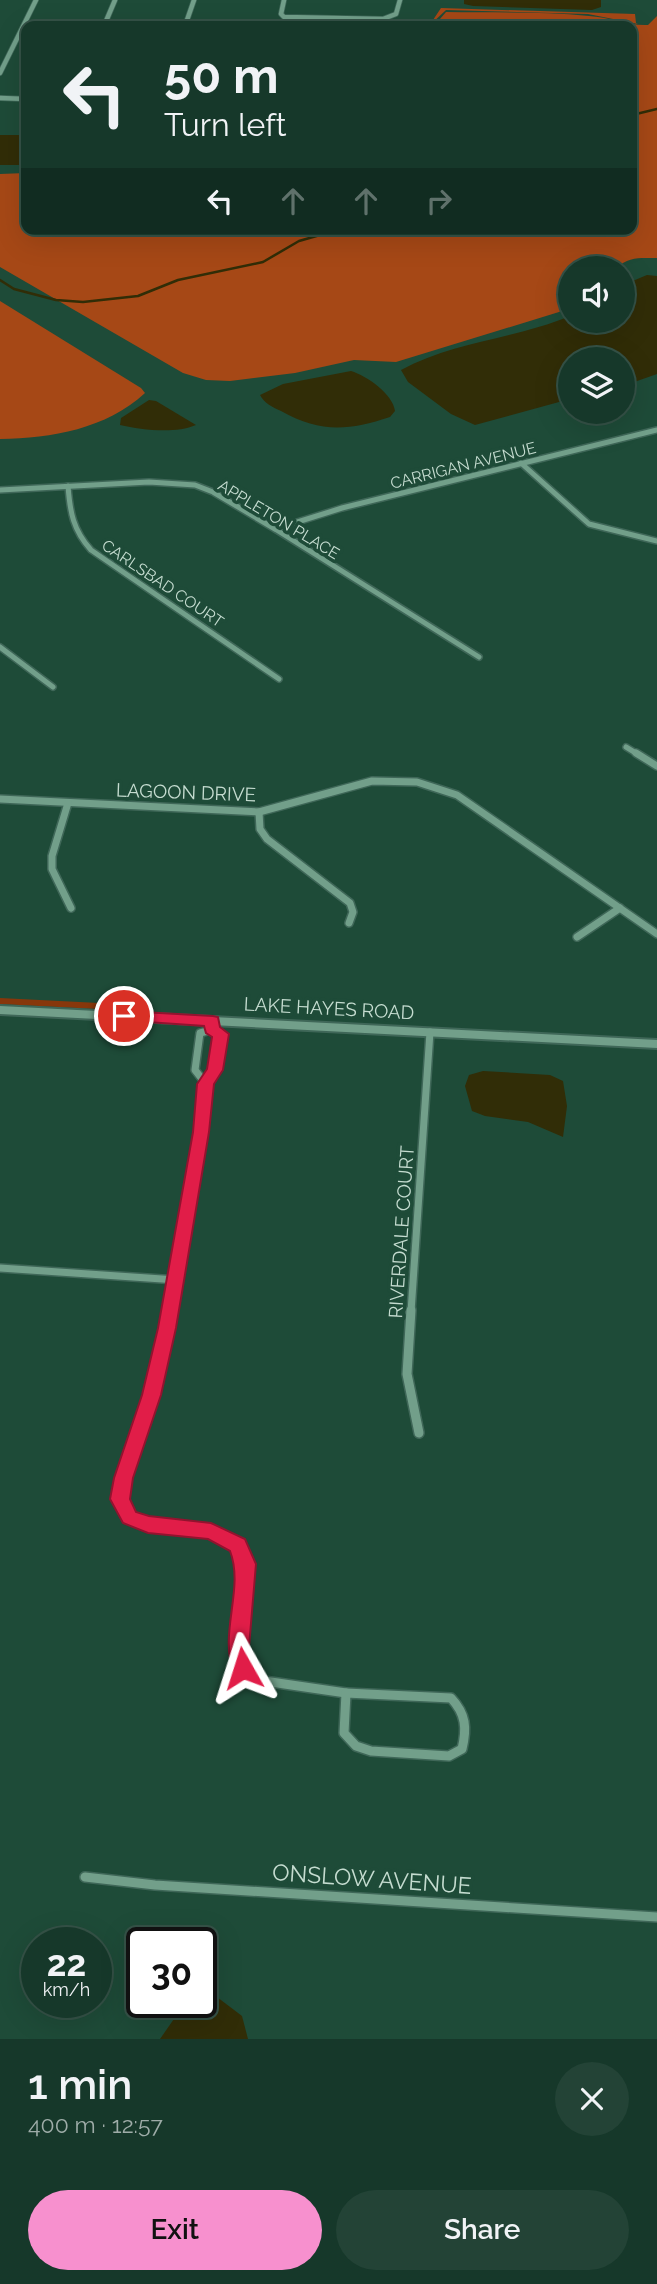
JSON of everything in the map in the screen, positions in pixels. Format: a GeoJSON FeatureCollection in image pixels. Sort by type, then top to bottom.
{"type":"FeatureCollection","features":[{"type":"Feature","properties":{"kind":"street"},"geometry":{"type":"LineString","coordinates":[[26,21],[36,0]]}},
{"type":"Feature","properties":{"kind":"street"},"geometry":{"type":"LineString","coordinates":[[106,21],[115,0]]}},
{"type":"Feature","properties":{"kind":"street"},"geometry":{"type":"LineString","coordinates":[[187,21],[194,0]]}},
{"type":"Feature","properties":{"kind":"street"},"geometry":{"type":"LineString","coordinates":[[284,0],[281,14],[284,17],[358,19],[395,17],[400,0]]}},
{"type":"Feature","properties":{"kind":"street"},"geometry":{"type":"LineString","coordinates":[[0,73],[21,30]]}},
{"type":"Feature","properties":{"kind":"street"},"geometry":{"type":"LineString","coordinates":[[0,98],[21,99]]}},
{"type":"Feature","properties":{"kind":"street","name":"CARRIGAN AVENUE"},"geometry":{"type":"LineString","coordinates":[[275,529],[342,508],[657,430]]}},
{"type":"Feature","properties":{"kind":"street"},"geometry":{"type":"LineString","coordinates":[[520,463],[589,524],[657,541]]}},
{"type":"Feature","properties":{"kind":"street","name":"APPLETON PLACE"},"geometry":{"type":"LineString","coordinates":[[0,490],[149,482],[195,485],[213,492],[275,529],[479,657]]}},
{"type":"Feature","properties":{"kind":"street","name":"CARLSBAD COURT"},"geometry":{"type":"LineString","coordinates":[[68,486],[71,523],[78,537],[90,550],[279,679]]}},
{"type":"Feature","properties":{"kind":"street"},"geometry":{"type":"LineString","coordinates":[[0,647],[53,687]]}},
{"type":"Feature","properties":{"kind":"street"},"geometry":{"type":"LineString","coordinates":[[625,747],[657,766]]}},
{"type":"Feature","properties":{"kind":"street","name":"LAGOON DRIVE"},"geometry":{"type":"LineString","coordinates":[[0,799],[258,812],[292,805],[372,781],[417,782],[457,795],[657,934]]}},
{"type":"Feature","properties":{"kind":"street"},"geometry":{"type":"LineString","coordinates":[[68,803],[52,856],[52,869],[71,908]]}},
{"type":"Feature","properties":{"kind":"street"},"geometry":{"type":"LineString","coordinates":[[258,812],[260,829],[267,839],[350,903],[352,912],[349,923]]}},
{"type":"Feature","properties":{"kind":"street"},"geometry":{"type":"LineString","coordinates":[[577,937],[620,908]]}},
{"type":"Feature","properties":{"kind":"street","name":"LAKE HAYES ROAD"},"geometry":{"type":"LineString","coordinates":[[0,1010],[212,1025],[430,1032],[657,1044]]}},
{"type":"Feature","properties":{"kind":"street"},"geometry":{"type":"LineString","coordinates":[[206,1084],[195,1070],[200,1033],[212,1025],[221,1034],[215,1070],[206,1084],[177,1280],[152,1395],[124,1478],[120,1499],[130,1518],[148,1524],[211,1531],[238,1545],[246,1564],[238,1647],[243,1668],[264,1681],[346,1693],[451,1698],[464,1711],[466,1732],[462,1749],[449,1756],[372,1751],[356,1746],[344,1733],[346,1693]]}},
{"type":"Feature","properties":{"kind":"street","name":"RIVERDALE COURT"},"geometry":{"type":"LineString","coordinates":[[419,1433],[407,1374],[430,1032]]}},
{"type":"Feature","properties":{"kind":"street"},"geometry":{"type":"LineString","coordinates":[[0,1268],[177,1280]]}},
{"type":"Feature","properties":{"kind":"street","name":"ONSLOW AVENUE"},"geometry":{"type":"LineString","coordinates":[[85,1877],[155,1885],[657,1917]]}},
{"type":"Feature","properties":{"kind":"shaded area"},"geometry":{"type":"Polygon","coordinates":[[[464,0],[601,0],[601,7],[592,10],[473,6],[464,4],[464,0]]]}},
{"type":"Feature","properties":{"kind":"shaded area"},"geometry":{"type":"Polygon","coordinates":[[[441,8],[635,14],[636,21],[588,14],[446,10],[432,21],[441,8]]]}},
{"type":"Feature","properties":{"kind":"shaded area"},"geometry":{"type":"Polygon","coordinates":[[[446,12],[571,14],[616,21],[438,21],[446,12]]]}},
{"type":"Feature","properties":{"kind":"shaded area"},"geometry":{"type":"Polygon","coordinates":[[[657,16],[657,258],[558,256],[558,312],[396,362],[354,360],[295,373],[230,381],[206,380],[183,373],[0,267],[0,174],[21,173],[21,235],[637,235],[637,24],[648,25],[657,16]]]}},
{"type":"Feature","properties":{"kind":"shaded area"},"geometry":{"type":"Polygon","coordinates":[[[0,135],[21,135],[21,165],[0,165],[0,135]]]}},
{"type":"Feature","properties":{"kind":"shaded area"},"geometry":{"type":"Polygon","coordinates":[[[647,275],[657,276],[657,374],[635,382],[635,347],[558,347],[558,402],[475,425],[451,414],[408,382],[401,370],[421,360],[463,346],[558,321],[558,333],[635,333],[635,280],[647,275]]]}},
{"type":"Feature","properties":{"kind":"shaded area"},"geometry":{"type":"Polygon","coordinates":[[[0,301],[145,393],[130,405],[96,423],[58,433],[0,439],[0,301]]]}},
{"type":"Feature","properties":{"kind":"shaded area"},"geometry":{"type":"Polygon","coordinates":[[[351,371],[371,381],[390,398],[395,411],[390,417],[347,427],[322,426],[274,408],[260,395],[283,384],[351,371]]]}},
{"type":"Feature","properties":{"kind":"shaded area"},"geometry":{"type":"Polygon","coordinates":[[[149,400],[156,401],[196,425],[169,430],[148,430],[120,425],[121,418],[149,400]]]}},
{"type":"Feature","properties":{"kind":"shaded area"},"geometry":{"type":"Polygon","coordinates":[[[0,998],[139,1005],[137,1011],[0,1004],[0,998]]]}},
{"type":"Feature","properties":{"kind":"shaded area"},"geometry":{"type":"Polygon","coordinates":[[[483,1071],[550,1075],[563,1081],[567,1106],[563,1137],[528,1122],[485,1116],[472,1111],[465,1086],[469,1075],[483,1071]]]}},
{"type":"Feature","properties":{"kind":"shaded area"},"geometry":{"type":"Polygon","coordinates":[[[217,1997],[242,2016],[248,2039],[160,2039],[175,2018],[217,2018],[217,1997]]]}},
{"type":"Feature","properties":{"kind":"waterway"},"geometry":{"type":"LineString","coordinates":[[637,114],[657,109]]}},
{"type":"Feature","properties":{"kind":"waterway"},"geometry":{"type":"LineString","coordinates":[[0,280],[14,289],[56,300],[83,302],[138,296],[178,280],[263,262],[299,241],[320,235]]}},
{"type":"Feature","properties":{"kind":"route"},"geometry":{"type":"LineString","coordinates":[[124,1016],[213,1021],[211,1030],[221,1034],[215,1070],[206,1084],[201,1132],[167,1328],[152,1395],[124,1478],[120,1499],[130,1518],[148,1524],[211,1531],[238,1545],[246,1564],[238,1647],[243,1668]]}}]}
